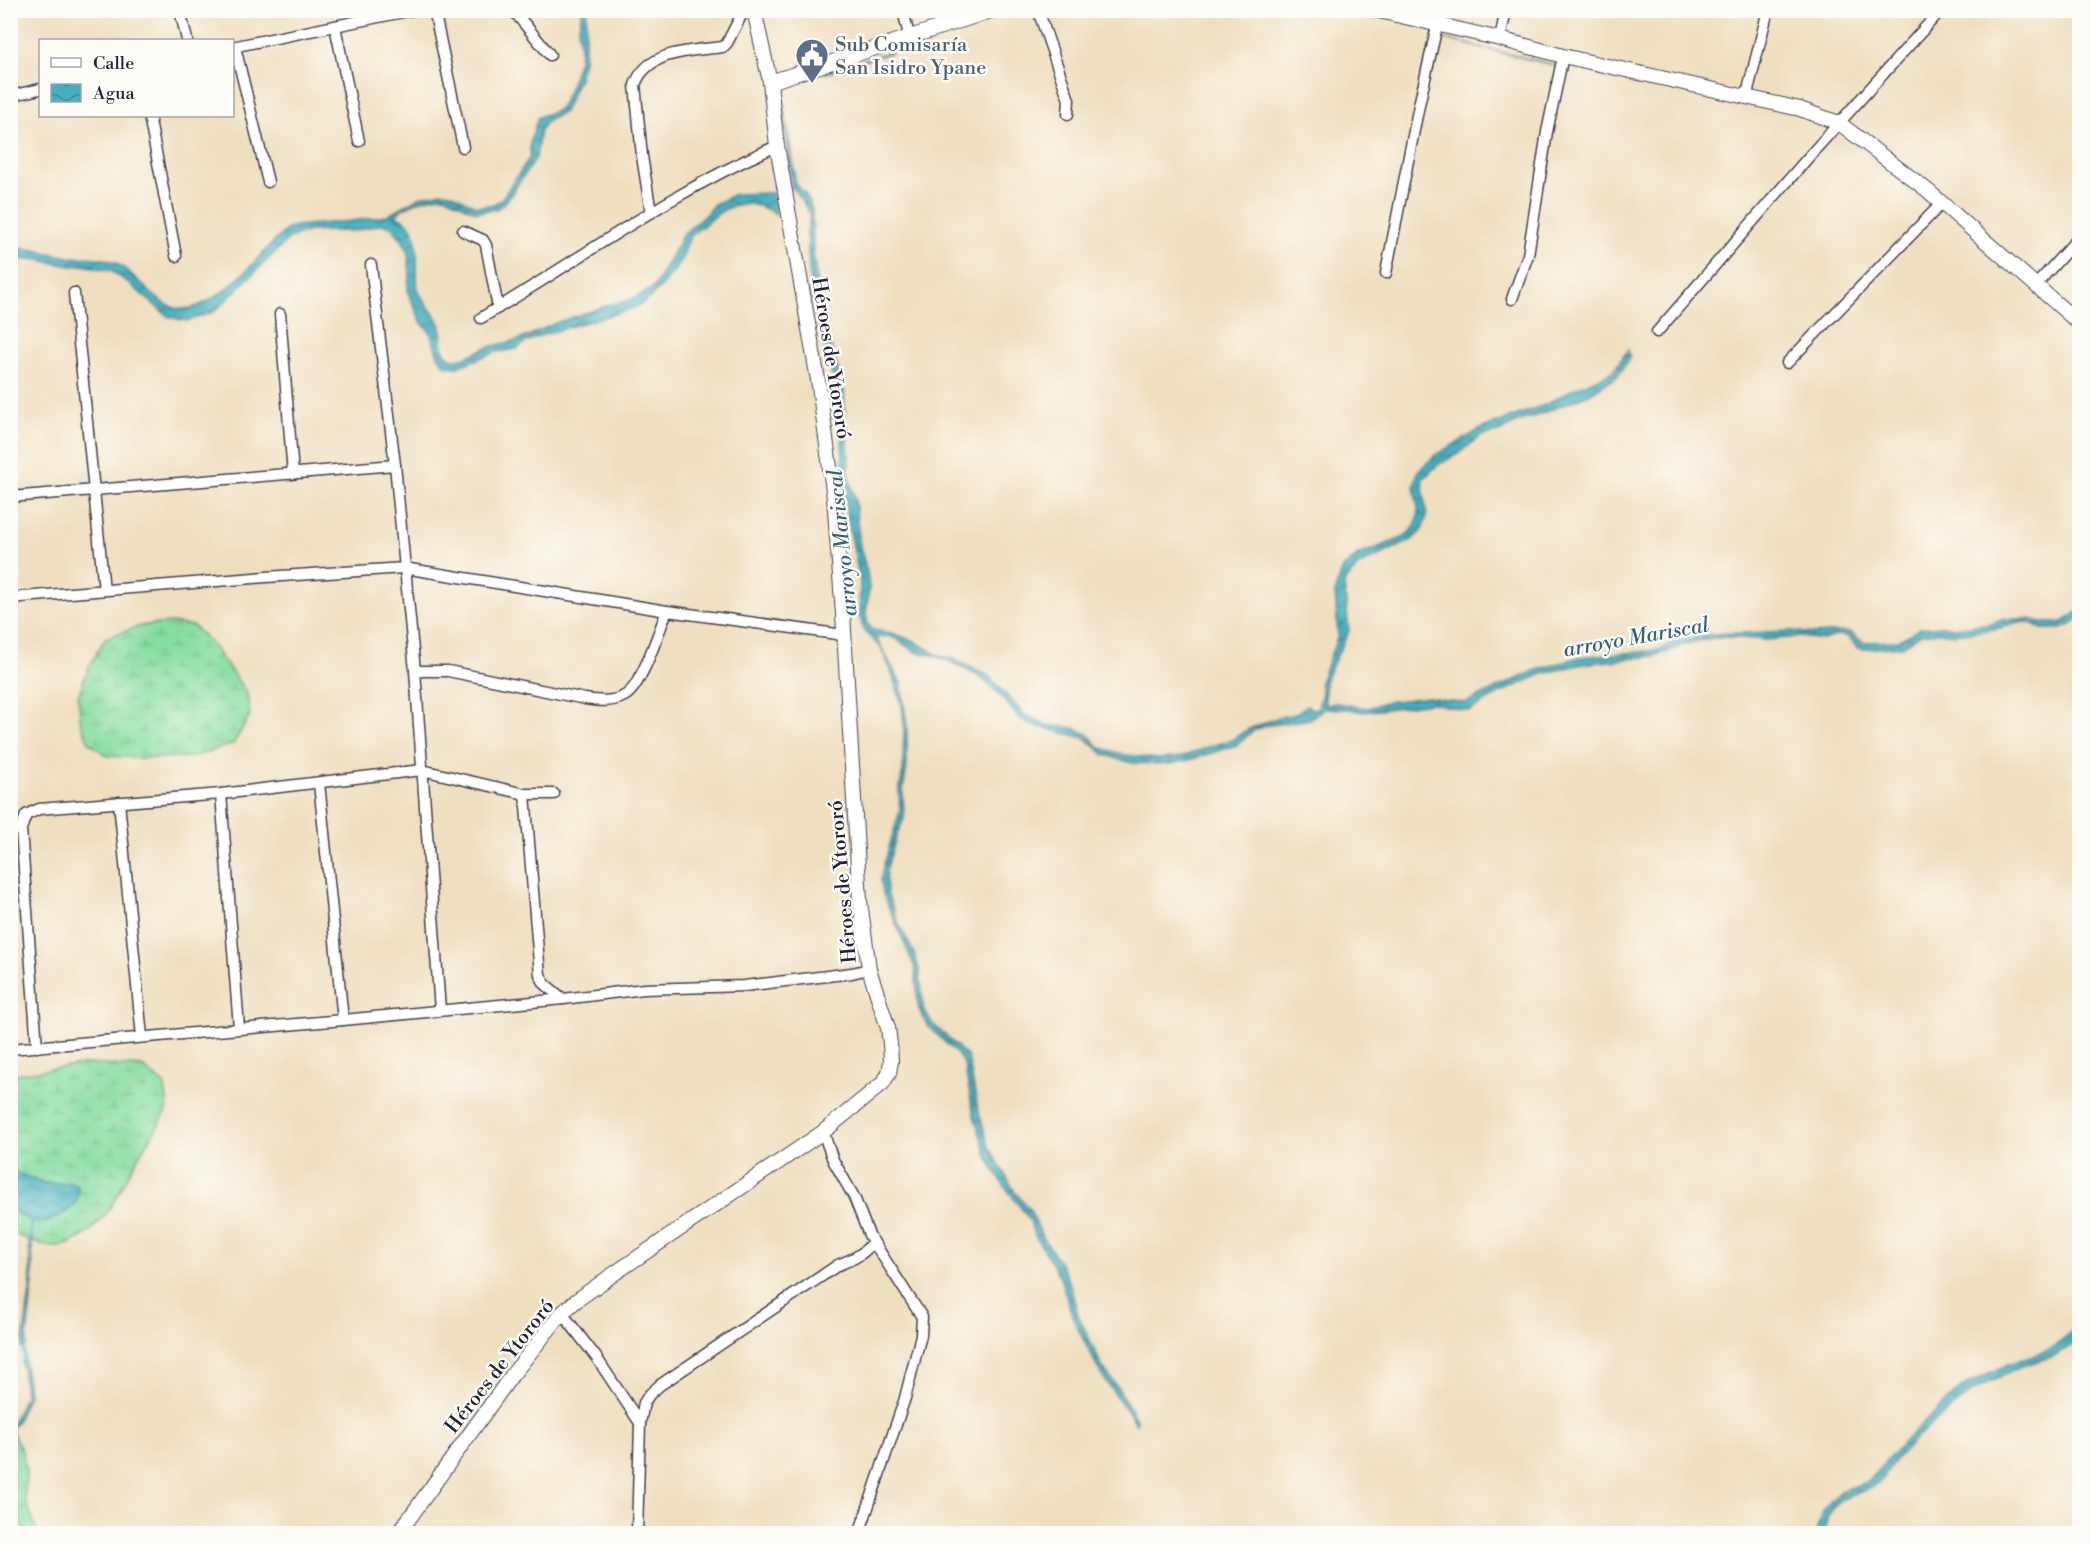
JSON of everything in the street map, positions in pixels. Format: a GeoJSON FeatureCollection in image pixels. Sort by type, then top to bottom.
{"type":"FeatureCollection","features":[{"type":"Feature","properties":{"kind":"main road","name":"Héroes de Ytororó"},"geometry":{"type":"LineString","coordinates":[[398,1533],[512,1375],[562,1313],[615,1273],[823,1132],[883,1083],[889,1073],[891,1061],[888,1028],[869,969],[860,901],[834,498],[819,386],[777,146],[770,82],[754,10]]}},
{"type":"Feature","properties":{"kind":"main road"},"geometry":{"type":"LineString","coordinates":[[770,82],[994,10]]}},
{"type":"Feature","properties":{"kind":"main road"},"geometry":{"type":"LineString","coordinates":[[1375,11],[1800,109],[1839,123],[1927,190],[2079,324]]}},
{"type":"Feature","properties":{"kind":"street"},"geometry":{"type":"LineString","coordinates":[[180,10],[187,39]]}},
{"type":"Feature","properties":{"kind":"street"},"geometry":{"type":"LineString","coordinates":[[268,182],[234,47],[412,10]]}},
{"type":"Feature","properties":{"kind":"street"},"geometry":{"type":"LineString","coordinates":[[434,10],[464,147]]}},
{"type":"Feature","properties":{"kind":"street"},"geometry":{"type":"LineString","coordinates":[[513,10],[550,55]]}},
{"type":"Feature","properties":{"kind":"street"},"geometry":{"type":"LineString","coordinates":[[651,213],[639,132],[635,85],[638,75],[656,60],[669,55],[723,47],[744,10]]}},
{"type":"Feature","properties":{"kind":"street"},"geometry":{"type":"LineString","coordinates":[[903,10],[909,36]]}},
{"type":"Feature","properties":{"kind":"street"},"geometry":{"type":"LineString","coordinates":[[1038,10],[1069,100],[1068,114]]}},
{"type":"Feature","properties":{"kind":"street"},"geometry":{"type":"LineString","coordinates":[[1500,39],[1506,10]]}},
{"type":"Feature","properties":{"kind":"street"},"geometry":{"type":"LineString","coordinates":[[1746,98],[1768,10]]}},
{"type":"Feature","properties":{"kind":"street"},"geometry":{"type":"LineString","coordinates":[[1657,332],[1941,10]]}},
{"type":"Feature","properties":{"kind":"street"},"geometry":{"type":"LineString","coordinates":[[335,26],[359,141]]}},
{"type":"Feature","properties":{"kind":"street"},"geometry":{"type":"LineString","coordinates":[[1386,273],[1437,26]]}},
{"type":"Feature","properties":{"kind":"street"},"geometry":{"type":"LineString","coordinates":[[1512,299],[1528,255],[1547,132],[1563,56]]}},
{"type":"Feature","properties":{"kind":"street"},"geometry":{"type":"LineString","coordinates":[[10,96],[39,89]]}},
{"type":"Feature","properties":{"kind":"street"},"geometry":{"type":"LineString","coordinates":[[149,117],[176,256]]}},
{"type":"Feature","properties":{"kind":"street"},"geometry":{"type":"LineString","coordinates":[[481,318],[726,169],[777,146]]}},
{"type":"Feature","properties":{"kind":"street"},"geometry":{"type":"LineString","coordinates":[[1787,363],[1941,204]]}},
{"type":"Feature","properties":{"kind":"street"},"geometry":{"type":"LineString","coordinates":[[463,231],[483,240],[486,245],[498,308]]}},
{"type":"Feature","properties":{"kind":"street"},"geometry":{"type":"LineString","coordinates":[[2036,285],[2079,236]]}},
{"type":"Feature","properties":{"kind":"street"},"geometry":{"type":"LineString","coordinates":[[371,265],[415,671],[440,1010]]}},
{"type":"Feature","properties":{"kind":"street"},"geometry":{"type":"LineString","coordinates":[[74,293],[104,590]]}},
{"type":"Feature","properties":{"kind":"street"},"geometry":{"type":"LineString","coordinates":[[280,314],[293,474]]}},
{"type":"Feature","properties":{"kind":"street"},"geometry":{"type":"LineString","coordinates":[[10,497],[394,465]]}},
{"type":"Feature","properties":{"kind":"street"},"geometry":{"type":"LineString","coordinates":[[11,599],[404,568],[667,611],[844,635]]}},
{"type":"Feature","properties":{"kind":"street"},"geometry":{"type":"LineString","coordinates":[[415,671],[448,671],[601,702],[612,700],[627,694],[637,682],[667,611]]}},
{"type":"Feature","properties":{"kind":"street"},"geometry":{"type":"LineString","coordinates":[[37,1047],[21,829],[27,815],[39,809],[221,795],[422,770],[525,794],[554,794]]}},
{"type":"Feature","properties":{"kind":"street"},"geometry":{"type":"LineString","coordinates":[[319,783],[343,1020]]}},
{"type":"Feature","properties":{"kind":"street"},"geometry":{"type":"LineString","coordinates":[[525,794],[540,975],[545,984],[563,999]]}},
{"type":"Feature","properties":{"kind":"street"},"geometry":{"type":"LineString","coordinates":[[221,795],[239,1028]]}},
{"type":"Feature","properties":{"kind":"street"},"geometry":{"type":"LineString","coordinates":[[119,802],[142,1037]]}},
{"type":"Feature","properties":{"kind":"street"},"geometry":{"type":"LineString","coordinates":[[10,1048],[343,1020],[644,989],[744,986],[869,969]]}},
{"type":"Feature","properties":{"kind":"street"},"geometry":{"type":"LineString","coordinates":[[823,1132],[833,1160],[854,1197],[873,1242],[922,1317],[921,1335],[905,1398],[859,1533]]}},
{"type":"Feature","properties":{"kind":"street"},"geometry":{"type":"LineString","coordinates":[[637,1533],[640,1423],[644,1403],[649,1395],[660,1385],[838,1265],[858,1257],[873,1242]]}},
{"type":"Feature","properties":{"kind":"street"},"geometry":{"type":"LineString","coordinates":[[562,1313],[596,1357],[640,1423]]}},
{"type":"Feature","properties":{"kind":"green space"},"geometry":{"type":"Polygon","coordinates":[[[172,623],[193,626],[210,642],[247,693],[250,716],[233,744],[192,757],[107,756],[89,742],[81,724],[78,696],[88,669],[105,638],[143,625],[172,623]]]}},
{"type":"Feature","properties":{"kind":"green space"},"geometry":{"type":"Polygon","coordinates":[[[87,1064],[143,1067],[164,1084],[167,1098],[166,1112],[101,1220],[78,1239],[63,1246],[51,1247],[11,1232],[10,1075],[87,1064]]]}},
{"type":"Feature","properties":{"kind":"green space"},"geometry":{"type":"Polygon","coordinates":[[[11,1430],[23,1453],[26,1472],[25,1499],[38,1533],[11,1533],[11,1430]]]}},
{"type":"Feature","properties":{"kind":"water"},"geometry":{"type":"Polygon","coordinates":[[[582,10],[587,11],[584,61],[579,78],[564,112],[546,122],[540,130],[536,158],[505,203],[496,209],[476,212],[445,196],[433,197],[402,209],[396,216],[412,228],[417,247],[417,279],[420,294],[437,317],[446,355],[458,359],[488,347],[515,341],[561,321],[644,292],[655,286],[683,234],[714,204],[735,194],[772,193],[776,214],[757,206],[741,204],[725,209],[697,230],[689,239],[682,259],[665,282],[654,294],[634,308],[542,335],[517,349],[496,352],[457,367],[445,365],[438,356],[430,332],[422,323],[408,293],[410,276],[408,251],[401,238],[391,227],[382,224],[354,231],[309,231],[290,238],[214,312],[187,321],[169,317],[111,271],[33,259],[11,261],[11,247],[69,257],[108,260],[124,268],[162,302],[185,309],[198,306],[211,299],[235,282],[287,229],[295,226],[387,216],[419,197],[442,192],[452,193],[476,206],[493,204],[501,200],[530,157],[530,142],[538,117],[558,110],[563,103],[579,59],[578,32],[582,10]]]}},
{"type":"Feature","properties":{"kind":"water"},"geometry":{"type":"Polygon","coordinates":[[[953,32],[825,74],[824,72],[953,32]]]}},
{"type":"Feature","properties":{"kind":"water"},"geometry":{"type":"Polygon","coordinates":[[[1441,38],[1557,65],[1557,66],[1441,38]]]}},
{"type":"Feature","properties":{"kind":"water"},"geometry":{"type":"Polygon","coordinates":[[[780,99],[783,99],[796,184],[806,195],[812,209],[813,252],[821,312],[844,388],[848,475],[855,499],[860,547],[867,572],[869,588],[866,614],[868,624],[873,630],[913,640],[935,654],[956,660],[989,676],[1024,714],[1047,725],[1074,728],[1088,734],[1100,748],[1157,759],[1182,757],[1230,741],[1249,729],[1279,717],[1296,714],[1307,705],[1312,709],[1318,708],[1322,693],[1320,682],[1338,636],[1335,591],[1343,568],[1358,555],[1405,537],[1415,526],[1419,513],[1414,487],[1418,471],[1437,454],[1483,428],[1547,404],[1567,392],[1612,372],[1628,350],[1630,357],[1618,376],[1589,394],[1517,422],[1499,432],[1481,436],[1458,454],[1439,464],[1422,480],[1427,517],[1421,532],[1410,541],[1359,565],[1344,583],[1349,631],[1325,680],[1325,705],[1335,703],[1368,708],[1386,702],[1428,697],[1465,703],[1534,671],[1579,657],[1661,649],[1675,641],[1711,634],[1844,632],[1851,633],[1863,642],[1898,641],[1920,628],[1942,626],[1954,628],[1991,623],[2002,619],[2030,619],[2046,623],[2063,622],[2079,611],[2079,618],[2071,625],[2061,629],[2042,629],[2024,622],[1995,629],[1954,634],[1939,632],[1921,634],[1902,646],[1863,649],[1858,648],[1847,636],[1839,635],[1824,640],[1800,637],[1765,640],[1726,637],[1707,639],[1652,656],[1583,664],[1542,674],[1500,693],[1470,711],[1432,703],[1363,712],[1349,709],[1324,709],[1310,719],[1264,726],[1253,731],[1237,745],[1169,764],[1133,763],[1105,755],[1085,738],[1031,725],[1018,717],[996,691],[978,676],[949,661],[930,654],[918,653],[894,638],[887,636],[876,638],[901,683],[907,725],[907,767],[903,790],[904,819],[886,871],[887,893],[914,953],[919,969],[924,1010],[932,1023],[968,1057],[978,1109],[989,1147],[1015,1192],[1030,1210],[1043,1238],[1057,1258],[1069,1281],[1078,1315],[1102,1366],[1118,1388],[1137,1421],[1136,1423],[1102,1376],[1075,1323],[1059,1275],[1033,1232],[1030,1220],[1003,1184],[988,1159],[974,1116],[964,1064],[928,1026],[920,1012],[915,968],[883,894],[882,871],[900,811],[899,791],[903,771],[904,725],[902,704],[881,648],[864,631],[859,615],[860,581],[846,512],[840,410],[811,299],[807,232],[810,215],[802,200],[791,187],[789,155],[780,99]]]}},
{"type":"Feature","properties":{"kind":"water"},"geometry":{"type":"Polygon","coordinates":[[[11,1171],[45,1183],[73,1183],[78,1186],[77,1200],[69,1210],[45,1223],[29,1220],[11,1210],[11,1171]]]}},
{"type":"Feature","properties":{"kind":"water"},"geometry":{"type":"Polygon","coordinates":[[[29,1237],[32,1237],[33,1282],[26,1347],[22,1348],[31,1284],[29,1237]]]}},
{"type":"Feature","properties":{"kind":"water"},"geometry":{"type":"Polygon","coordinates":[[[2079,1315],[2077,1343],[2054,1356],[2025,1365],[1987,1383],[1966,1396],[1917,1437],[1893,1462],[1884,1478],[1870,1488],[1838,1501],[1828,1516],[1824,1533],[1816,1533],[1822,1511],[1840,1491],[1867,1482],[1907,1438],[1961,1388],[2008,1364],[2052,1349],[2075,1327],[2079,1315]]]}},
{"type":"Feature","properties":{"kind":"water"},"geometry":{"type":"Polygon","coordinates":[[[22,1361],[25,1361],[28,1395],[11,1429],[25,1396],[22,1361]]]}},
{"type":"Feature","properties":{"kind":"waterway"},"geometry":{"type":"LineString","coordinates":[[30,1218],[31,1238]]}},
{"type":"Feature","properties":{"kind":"waterway"},"geometry":{"type":"LineString","coordinates":[[24,1343],[24,1364]]}},
{"type":"Feature","properties":{"kind":"place","name":"Sub Comisaría San Isidro Ypane"},"geometry":{"type":"Point","coordinates":[812,84]}},
{"type":"Feature","properties":{"kind":"water label","name":"arroyo Mariscal"},"geometry":{"type":"Point","coordinates":[842,543]}},
{"type":"Feature","properties":{"kind":"water label","name":"arroyo Mariscal"},"geometry":{"type":"Point","coordinates":[1636,637]}}]}
